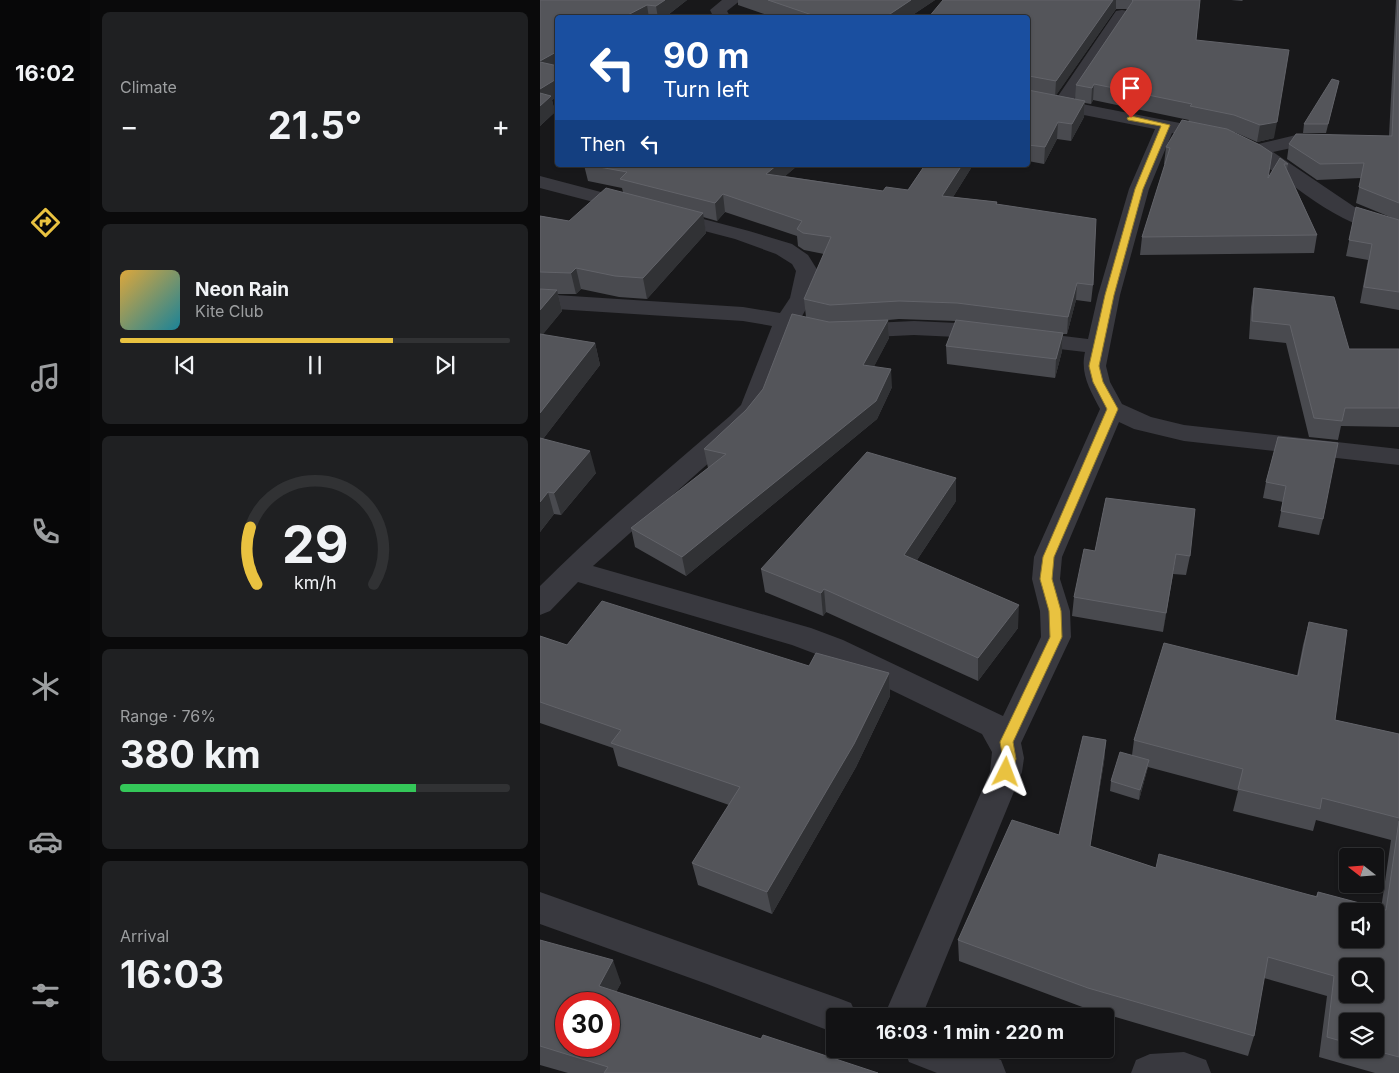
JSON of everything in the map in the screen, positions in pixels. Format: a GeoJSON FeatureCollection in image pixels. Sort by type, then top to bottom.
{"type":"FeatureCollection","features":[{"type":"Feature","properties":{"kind":"street"},"geometry":{"type":"LineString","coordinates":[[721,15],[718,10],[733,0]]}},
{"type":"Feature","properties":{"kind":"street"},"geometry":{"type":"LineString","coordinates":[[1061,105],[1122,15]]}},
{"type":"Feature","properties":{"kind":"street"},"geometry":{"type":"LineString","coordinates":[[1030,99],[1213,135],[1257,150],[1339,205],[1364,219],[1399,229]]}},
{"type":"Feature","properties":{"kind":"street"},"geometry":{"type":"LineString","coordinates":[[1166,125],[1139,189],[1109,295],[1094,366],[1098,382],[1112,409],[1143,423],[1184,433],[1399,457]]}},
{"type":"Feature","properties":{"kind":"street"},"geometry":{"type":"LineString","coordinates":[[1257,150],[1296,140],[1344,139]]}},
{"type":"Feature","properties":{"kind":"street"},"geometry":{"type":"LineString","coordinates":[[540,182],[742,235],[784,249],[800,260],[807,271],[804,291],[798,309],[785,321],[752,407],[739,422],[596,546],[540,604]]}},
{"type":"Feature","properties":{"kind":"street"},"geometry":{"type":"LineString","coordinates":[[540,301],[743,314],[785,321],[831,332],[914,328],[957,330],[1098,347]]}},
{"type":"Feature","properties":{"kind":"street"},"geometry":{"type":"LineString","coordinates":[[1006,742],[1056,637],[1055,611],[1046,579],[1048,557],[1112,409]]}},
{"type":"Feature","properties":{"kind":"street"},"geometry":{"type":"LineString","coordinates":[[572,570],[802,636],[832,648],[993,725],[1006,742],[1010,759],[1006,772],[906,1008]]}},
{"type":"Feature","properties":{"kind":"street"},"geometry":{"type":"LineString","coordinates":[[540,908],[708,967],[826,1011]]}},
{"type":"Feature","properties":{"kind":"street"},"geometry":{"type":"LineString","coordinates":[[947,1058],[987,1073]]}},
{"type":"Feature","properties":{"kind":"street"},"geometry":{"type":"LineString","coordinates":[[1150,1073],[1184,1071],[1192,1073]]}},
{"type":"Feature","properties":{"kind":"building"},"geometry":{"type":"Polygon","coordinates":[[[540,0],[665,0],[656,6],[647,5],[628,15],[555,15],[555,53],[540,61],[540,0]]]}},
{"type":"Feature","properties":{"kind":"building"},"geometry":{"type":"Polygon","coordinates":[[[768,0],[911,0],[888,15],[812,15],[768,0]]]}},
{"type":"Feature","properties":{"kind":"building"},"geometry":{"type":"Polygon","coordinates":[[[943,0],[1113,0],[1056,81],[1030,76],[1030,15],[930,15],[943,0]]]}},
{"type":"Feature","properties":{"kind":"building"},"geometry":{"type":"Polygon","coordinates":[[[1132,0],[1200,0],[1196,40],[1289,50],[1277,122],[1260,125],[1234,115],[1190,106],[1192,104],[1094,84],[1092,88],[1076,85],[1132,0]]]}},
{"type":"Feature","properties":{"kind":"building"},"geometry":{"type":"Polygon","coordinates":[[[1398,0],[1399,203],[1359,187],[1364,163],[1320,164],[1289,144],[1296,134],[1392,136],[1398,0]]]}},
{"type":"Feature","properties":{"kind":"building"},"geometry":{"type":"Polygon","coordinates":[[[540,62],[555,65],[555,80],[540,89],[540,62]]]}},
{"type":"Feature","properties":{"kind":"building"},"geometry":{"type":"Polygon","coordinates":[[[1332,79],[1339,81],[1328,124],[1304,124],[1332,79]]]}},
{"type":"Feature","properties":{"kind":"building"},"geometry":{"type":"Polygon","coordinates":[[[1030,90],[1085,101],[1072,124],[1058,122],[1045,147],[1030,145],[1030,90]]]}},
{"type":"Feature","properties":{"kind":"building"},"geometry":{"type":"Polygon","coordinates":[[[540,93],[551,96],[540,106],[540,93]]]}},
{"type":"Feature","properties":{"kind":"building"},"geometry":{"type":"Polygon","coordinates":[[[1182,120],[1227,129],[1272,153],[1268,178],[1280,158],[1288,164],[1284,164],[1317,235],[1142,237],[1170,148],[1166,147],[1182,120]]]}},
{"type":"Feature","properties":{"kind":"building"},"geometry":{"type":"Polygon","coordinates":[[[599,167],[775,167],[766,174],[883,191],[886,187],[908,190],[924,167],[961,167],[942,196],[997,202],[996,204],[1096,219],[1093,285],[1077,283],[1068,317],[957,303],[899,301],[830,305],[804,299],[831,237],[803,233],[797,229],[802,221],[723,194],[715,203],[620,179],[627,172],[599,167]]]}},
{"type":"Feature","properties":{"kind":"building"},"geometry":{"type":"Polygon","coordinates":[[[606,188],[703,213],[643,278],[615,276],[576,268],[571,273],[540,272],[540,216],[569,221],[606,188]]]}},
{"type":"Feature","properties":{"kind":"building"},"geometry":{"type":"Polygon","coordinates":[[[1356,207],[1399,220],[1399,292],[1364,287],[1372,244],[1349,240],[1356,207]]]}},
{"type":"Feature","properties":{"kind":"building"},"geometry":{"type":"Polygon","coordinates":[[[1254,288],[1334,297],[1349,349],[1399,349],[1399,408],[1345,408],[1342,421],[1314,418],[1290,325],[1252,321],[1254,288]]]}},
{"type":"Feature","properties":{"kind":"building"},"geometry":{"type":"Polygon","coordinates":[[[540,289],[557,290],[540,310],[540,289]]]}},
{"type":"Feature","properties":{"kind":"building"},"geometry":{"type":"Polygon","coordinates":[[[792,314],[829,322],[888,320],[863,365],[891,369],[876,401],[682,557],[631,528],[726,454],[704,449],[746,410],[763,389],[792,314]]]}},
{"type":"Feature","properties":{"kind":"building"},"geometry":{"type":"Polygon","coordinates":[[[956,320],[1063,333],[1056,359],[946,346],[956,320]]]}},
{"type":"Feature","properties":{"kind":"building"},"geometry":{"type":"Polygon","coordinates":[[[540,334],[595,343],[540,413],[540,334]]]}},
{"type":"Feature","properties":{"kind":"building"},"geometry":{"type":"Polygon","coordinates":[[[1278,437],[1338,443],[1323,519],[1281,511],[1286,486],[1266,482],[1278,437]]]}},
{"type":"Feature","properties":{"kind":"building"},"geometry":{"type":"Polygon","coordinates":[[[540,438],[590,451],[554,493],[548,492],[540,502],[540,438]]]}},
{"type":"Feature","properties":{"kind":"building"},"geometry":{"type":"Polygon","coordinates":[[[867,452],[956,478],[904,555],[1019,605],[978,658],[824,589],[821,593],[761,569],[867,452]]]}},
{"type":"Feature","properties":{"kind":"building"},"geometry":{"type":"Polygon","coordinates":[[[1106,498],[1195,509],[1190,556],[1176,554],[1166,613],[1074,597],[1084,549],[1095,551],[1106,498]]]}},
{"type":"Feature","properties":{"kind":"building"},"geometry":{"type":"Polygon","coordinates":[[[602,601],[809,666],[816,653],[889,673],[854,744],[767,892],[692,863],[740,787],[611,743],[621,730],[540,702],[540,636],[567,645],[602,601]]]}},
{"type":"Feature","properties":{"kind":"building"},"geometry":{"type":"Polygon","coordinates":[[[1309,622],[1347,630],[1335,720],[1399,734],[1399,818],[1322,798],[1320,809],[1238,789],[1243,769],[1134,740],[1164,643],[1298,676],[1309,622]]]}},
{"type":"Feature","properties":{"kind":"building"},"geometry":{"type":"Polygon","coordinates":[[[1083,736],[1106,740],[1090,846],[1156,868],[1159,854],[1317,897],[1318,892],[1360,903],[1339,903],[1339,948],[1384,948],[1384,909],[1386,910],[1399,821],[1399,1057],[1384,1053],[1384,1013],[1339,1013],[1339,1040],[1327,1037],[1334,976],[1268,957],[1254,1036],[1088,988],[958,940],[1012,820],[1059,835],[1083,736]]]}},
{"type":"Feature","properties":{"kind":"building"},"geometry":{"type":"Polygon","coordinates":[[[1120,752],[1149,760],[1140,790],[1111,781],[1120,752]]]}},
{"type":"Feature","properties":{"kind":"building"},"geometry":{"type":"Polygon","coordinates":[[[540,940],[613,960],[599,986],[617,992],[555,992],[555,1051],[540,1046],[540,940]]]}},
{"type":"Feature","properties":{"kind":"building"},"geometry":{"type":"Polygon","coordinates":[[[620,993],[761,1039],[763,1035],[826,1056],[826,1058],[833,1058],[878,1073],[604,1073],[608,1067],[576,1057],[620,1057],[620,993]]]}},
{"type":"Feature","properties":{"kind":"route"},"geometry":{"type":"LineString","coordinates":[[1006,772],[1010,759],[1006,742],[1056,637],[1055,611],[1046,579],[1048,557],[1055,537],[1112,409],[1098,382],[1094,366],[1109,295],[1139,189],[1166,125],[1131,118]]}}]}
